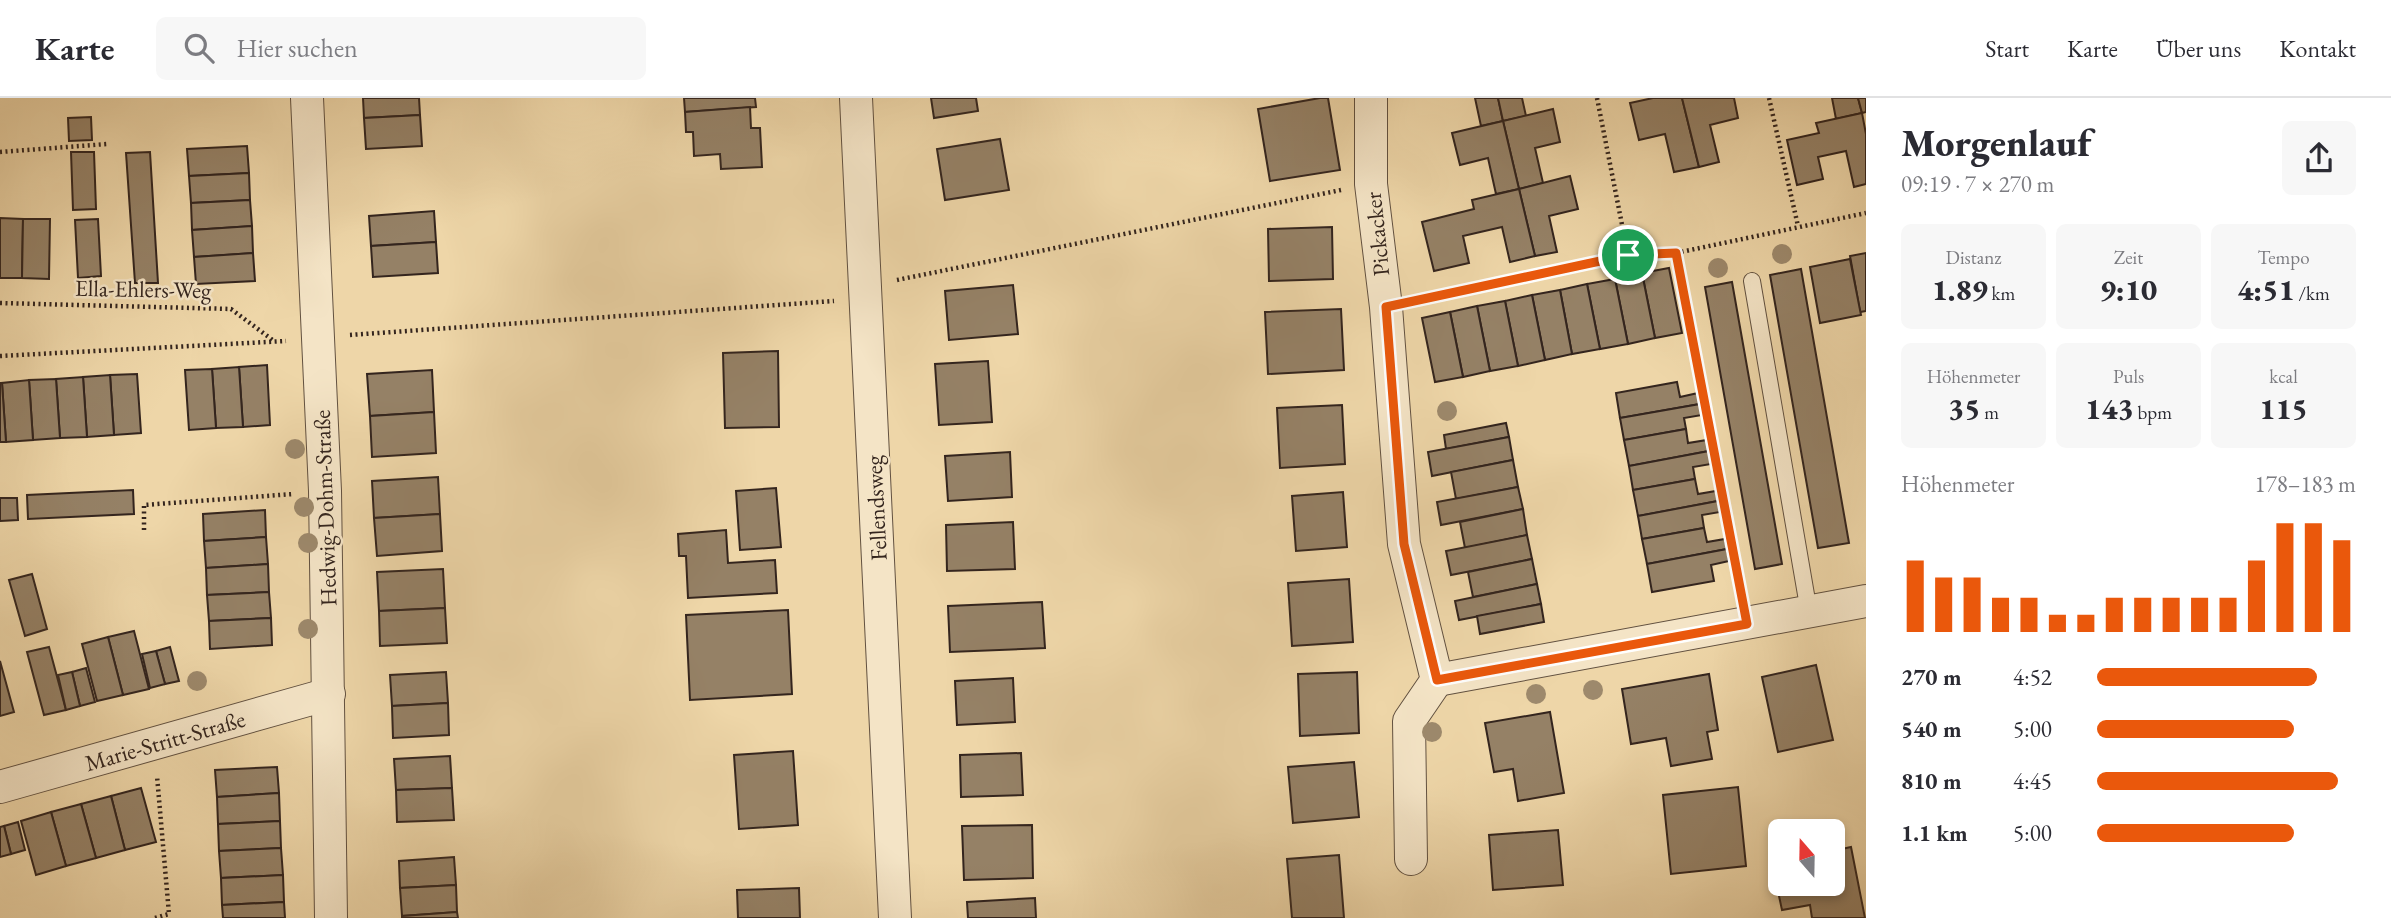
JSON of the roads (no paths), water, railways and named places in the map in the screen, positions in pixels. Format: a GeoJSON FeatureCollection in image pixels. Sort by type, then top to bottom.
{"type":"FeatureCollection","features":[{"type":"Feature","properties":{"kind":"street","name":"Hedwig-Dohm-Straße"},"geometry":{"type":"LineString","coordinates":[[307,98],[326,491],[331,918]]}},
{"type":"Feature","properties":{"kind":"street","name":"Fellendsweg"},"geometry":{"type":"LineString","coordinates":[[856,98],[895,918]]}},
{"type":"Feature","properties":{"kind":"street","name":"Pickacker"},"geometry":{"type":"LineString","coordinates":[[1371,98],[1371,184],[1386,307],[1404,544],[1437,680]]}},
{"type":"Feature","properties":{"kind":"street"},"geometry":{"type":"LineString","coordinates":[[1411,859],[1409,721],[1437,680],[1866,601]]}},
{"type":"Feature","properties":{"kind":"street","name":"Marie-Stritt-Straße"},"geometry":{"type":"LineString","coordinates":[[0,787],[329,694]]}},
{"type":"Feature","properties":{"kind":"lane"},"geometry":{"type":"LineString","coordinates":[[1752,281],[1809,612]]}}]}
